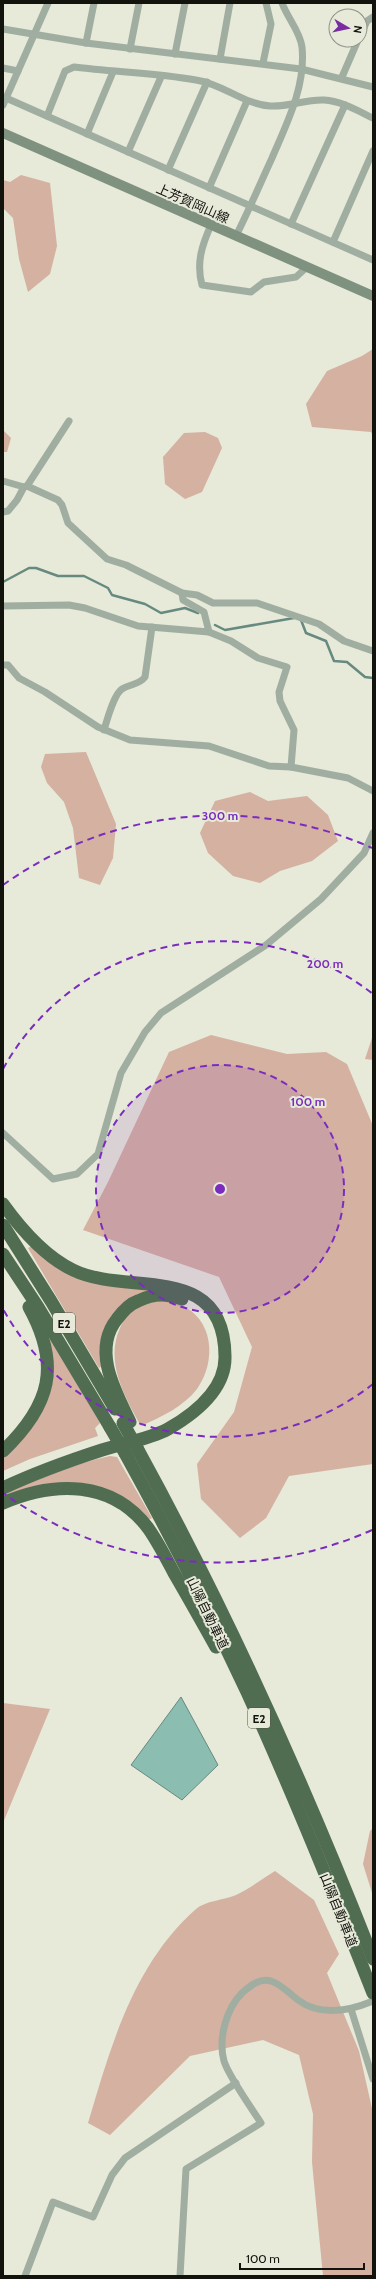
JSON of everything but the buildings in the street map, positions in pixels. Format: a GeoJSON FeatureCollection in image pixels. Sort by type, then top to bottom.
{"type":"FeatureCollection","features":[{"type":"Feature","properties":{"kind":"highway"},"geometry":{"type":"LineString","coordinates":[[3,1204],[27,1233],[52,1257],[72,1270],[110,1280],[165,1285],[183,1290],[197,1297],[216,1316],[222,1328],[225,1358],[220,1378],[203,1404],[166,1430],[66,1461],[3,1488]]}},
{"type":"Feature","properties":{"kind":"highway","name":"山陽自動車道"},"geometry":{"type":"LineString","coordinates":[[3,1225],[127,1422],[138,1450],[183,1533],[254,1679],[343,1884],[373,1960]]}},
{"type":"Feature","properties":{"kind":"highway","name":"山陽自動車道"},"geometry":{"type":"LineString","coordinates":[[3,1254],[57,1338],[110,1427],[208,1611],[266,1735],[373,1993]]}},
{"type":"Feature","properties":{"kind":"highway"},"geometry":{"type":"LineString","coordinates":[[3,1451],[33,1416],[44,1392],[49,1365],[44,1340],[36,1320],[22,1294],[17,1275]]}},
{"type":"Feature","properties":{"kind":"highway"},"geometry":{"type":"LineString","coordinates":[[3,1481],[33,1466],[77,1450],[144,1430],[181,1412],[194,1401],[204,1389],[216,1367],[217,1342],[207,1318],[198,1308],[176,1297],[154,1295],[132,1303],[114,1323],[109,1334],[106,1348],[110,1376],[127,1422]]}},
{"type":"Feature","properties":{"kind":"highway"},"geometry":{"type":"LineString","coordinates":[[3,1504],[42,1491],[71,1487],[90,1489],[108,1495],[124,1504],[148,1528],[266,1735]]}},
{"type":"Feature","properties":{"kind":"main road","name":"上芳賀岡山線"},"geometry":{"type":"LineString","coordinates":[[3,133],[373,296]]}},
{"type":"Feature","properties":{"kind":"street"},"geometry":{"type":"LineString","coordinates":[[48,3],[4,102],[46,116],[373,260]]}},
{"type":"Feature","properties":{"kind":"street"},"geometry":{"type":"LineString","coordinates":[[86,43],[94,3]]}},
{"type":"Feature","properties":{"kind":"street"},"geometry":{"type":"LineString","coordinates":[[130,49],[139,3]]}},
{"type":"Feature","properties":{"kind":"street"},"geometry":{"type":"LineString","coordinates":[[175,54],[184,3]]}},
{"type":"Feature","properties":{"kind":"street"},"geometry":{"type":"LineString","coordinates":[[220,59],[230,3]]}},
{"type":"Feature","properties":{"kind":"street"},"geometry":{"type":"LineString","coordinates":[[264,63],[271,24],[266,3]]}},
{"type":"Feature","properties":{"kind":"street"},"geometry":{"type":"LineString","coordinates":[[236,236],[251,206],[295,105],[301,69],[302,47],[299,33],[288,18],[282,3]]}},
{"type":"Feature","properties":{"kind":"street"},"geometry":{"type":"LineString","coordinates":[[3,29],[130,49],[264,63],[342,78],[373,87]]}},
{"type":"Feature","properties":{"kind":"street"},"geometry":{"type":"LineString","coordinates":[[342,78],[355,48]]}},
{"type":"Feature","properties":{"kind":"street"},"geometry":{"type":"LineString","coordinates":[[46,116],[65,71],[74,67],[207,82],[219,86],[247,101],[270,106],[295,105],[323,100],[345,105],[373,118]]}},
{"type":"Feature","properties":{"kind":"street"},"geometry":{"type":"LineString","coordinates":[[3,68],[18,71]]}},
{"type":"Feature","properties":{"kind":"street"},"geometry":{"type":"LineString","coordinates":[[87,134],[113,72]]}},
{"type":"Feature","properties":{"kind":"street"},"geometry":{"type":"LineString","coordinates":[[128,152],[161,77]]}},
{"type":"Feature","properties":{"kind":"street"},"geometry":{"type":"LineString","coordinates":[[168,170],[207,82]]}},
{"type":"Feature","properties":{"kind":"street"},"geometry":{"type":"LineString","coordinates":[[210,188],[247,101]]}},
{"type":"Feature","properties":{"kind":"street"},"geometry":{"type":"LineString","coordinates":[[291,224],[345,105]]}},
{"type":"Feature","properties":{"kind":"street"},"geometry":{"type":"LineString","coordinates":[[333,242],[373,151]]}},
{"type":"Feature","properties":{"kind":"street"},"geometry":{"type":"LineString","coordinates":[[211,225],[200,256],[198,271],[202,285],[251,292],[264,282],[296,277],[307,267]]}},
{"type":"Feature","properties":{"kind":"street"},"geometry":{"type":"LineString","coordinates":[[3,512],[8,511],[17,500],[69,421]]}},
{"type":"Feature","properties":{"kind":"street"},"geometry":{"type":"LineString","coordinates":[[3,481],[26,486],[58,500],[62,505],[68,523],[107,559],[126,565],[182,593],[197,595],[213,603],[257,603],[319,624],[344,641],[373,651]]}},
{"type":"Feature","properties":{"kind":"street"},"geometry":{"type":"LineString","coordinates":[[182,593],[183,600],[204,612],[209,632]]}},
{"type":"Feature","properties":{"kind":"street"},"geometry":{"type":"LineString","coordinates":[[3,606],[69,605],[85,608],[138,626],[209,632],[231,641],[258,658],[283,664],[287,667],[279,692],[280,701],[294,730],[291,767]]}},
{"type":"Feature","properties":{"kind":"street"},"geometry":{"type":"LineString","coordinates":[[104,730],[116,696],[121,689],[138,683],[145,677],[152,627]]}},
{"type":"Feature","properties":{"kind":"street"},"geometry":{"type":"LineString","coordinates":[[3,665],[8,665],[18,678],[104,730],[130,740],[209,746],[269,766],[291,767],[348,778],[373,791]]}},
{"type":"Feature","properties":{"kind":"street"},"geometry":{"type":"LineString","coordinates":[[3,1133],[53,1179],[77,1174],[98,1154],[121,1073],[145,1032],[157,1018],[266,945],[321,899],[364,853],[373,833]]}},
{"type":"Feature","properties":{"kind":"street"},"geometry":{"type":"LineString","coordinates":[[180,2276],[186,2169],[261,2123],[224,2061],[222,2035],[228,2014],[237,1998],[253,1983],[270,1981],[315,2008],[354,2008],[373,2001]]}},
{"type":"Feature","properties":{"kind":"street"},"geometry":{"type":"LineString","coordinates":[[354,2008],[373,2079]]}},
{"type":"Feature","properties":{"kind":"street"},"geometry":{"type":"LineString","coordinates":[[25,2276],[53,2202],[93,2217],[112,2175],[124,2158],[236,2083]]}},
{"type":"Feature","properties":{"kind":"shaded area"},"geometry":{"type":"Polygon","coordinates":[[[21,175],[50,183],[57,246],[50,274],[28,292],[19,259],[13,218],[3,208],[3,180],[10,182],[21,175]]]}},
{"type":"Feature","properties":{"kind":"shaded area"},"geometry":{"type":"Polygon","coordinates":[[[373,349],[373,435],[371,432],[312,427],[306,404],[327,371],[362,356],[373,349]]]}},
{"type":"Feature","properties":{"kind":"shaded area"},"geometry":{"type":"Polygon","coordinates":[[[3,430],[11,438],[7,452],[3,452],[3,430]]]}},
{"type":"Feature","properties":{"kind":"shaded area"},"geometry":{"type":"Polygon","coordinates":[[[205,432],[218,438],[222,448],[202,492],[185,499],[165,484],[163,457],[184,433],[205,432]]]}},
{"type":"Feature","properties":{"kind":"shaded area"},"geometry":{"type":"Polygon","coordinates":[[[86,752],[116,824],[113,858],[100,885],[79,878],[73,828],[64,802],[47,783],[41,767],[45,754],[86,752]]]}},
{"type":"Feature","properties":{"kind":"shaded area"},"geometry":{"type":"Polygon","coordinates":[[[250,792],[268,801],[307,796],[328,815],[338,841],[312,861],[280,871],[260,883],[233,876],[208,853],[200,833],[215,801],[250,792]]]}},
{"type":"Feature","properties":{"kind":"shaded area"},"geometry":{"type":"Polygon","coordinates":[[[211,1035],[287,1054],[326,1052],[347,1064],[373,1126],[373,1464],[289,1476],[266,1518],[240,1538],[201,1499],[197,1464],[234,1412],[252,1347],[219,1277],[83,1230],[108,1182],[169,1052],[211,1035]]]}},
{"type":"Feature","properties":{"kind":"shaded area"},"geometry":{"type":"Polygon","coordinates":[[[373,1035],[373,1060],[365,1059],[373,1035]]]}},
{"type":"Feature","properties":{"kind":"shaded area"},"geometry":{"type":"Polygon","coordinates":[[[32,1246],[47,1260],[150,1287],[150,1292],[123,1304],[102,1366],[99,1368],[28,1248],[32,1246]]]}},
{"type":"Feature","properties":{"kind":"shaded area"},"geometry":{"type":"Polygon","coordinates":[[[161,1301],[179,1304],[191,1311],[199,1319],[209,1341],[208,1366],[197,1389],[185,1401],[164,1415],[141,1426],[128,1403],[118,1378],[115,1353],[116,1340],[124,1321],[134,1309],[142,1304],[161,1301]]]}},
{"type":"Feature","properties":{"kind":"shaded area"},"geometry":{"type":"Polygon","coordinates":[[[51,1339],[100,1423],[95,1428],[98,1436],[30,1459],[3,1471],[3,1456],[37,1419],[49,1340],[51,1339]]]}},
{"type":"Feature","properties":{"kind":"shaded area"},"geometry":{"type":"Polygon","coordinates":[[[110,1456],[117,1457],[152,1518],[146,1521],[108,1490],[3,1499],[3,1495],[42,1478],[82,1463],[110,1456]]]}},
{"type":"Feature","properties":{"kind":"shaded area"},"geometry":{"type":"Polygon","coordinates":[[[3,1703],[50,1709],[3,1823],[3,1703]]]}},
{"type":"Feature","properties":{"kind":"shaded area"},"geometry":{"type":"Polygon","coordinates":[[[373,1828],[373,1896],[363,1864],[370,1831],[373,1828]]]}},
{"type":"Feature","properties":{"kind":"shaded area"},"geometry":{"type":"Polygon","coordinates":[[[275,1871],[314,1900],[339,1954],[327,1973],[359,2051],[373,2113],[373,2276],[323,2276],[312,2162],[313,2114],[299,2055],[263,2040],[190,2056],[110,2135],[88,2123],[106,2065],[127,2008],[140,1981],[156,1955],[174,1931],[200,1906],[236,1895],[275,1871]]]}},
{"type":"Feature","properties":{"kind":"water"},"geometry":{"type":"Polygon","coordinates":[[[181,1697],[218,1765],[182,1800],[131,1765],[181,1697]]]}},
{"type":"Feature","properties":{"kind":"waterway"},"geometry":{"type":"LineString","coordinates":[[3,582],[29,568],[36,568],[58,576],[84,576],[108,588],[112,595],[145,604],[161,613],[185,608],[198,613]]}},
{"type":"Feature","properties":{"kind":"waterway"},"geometry":{"type":"LineString","coordinates":[[215,625],[225,630],[294,618]]}},
{"type":"Feature","properties":{"kind":"waterway"},"geometry":{"type":"LineString","coordinates":[[301,620],[306,633],[326,641],[334,661],[347,662],[365,677],[373,678]]}}]}
